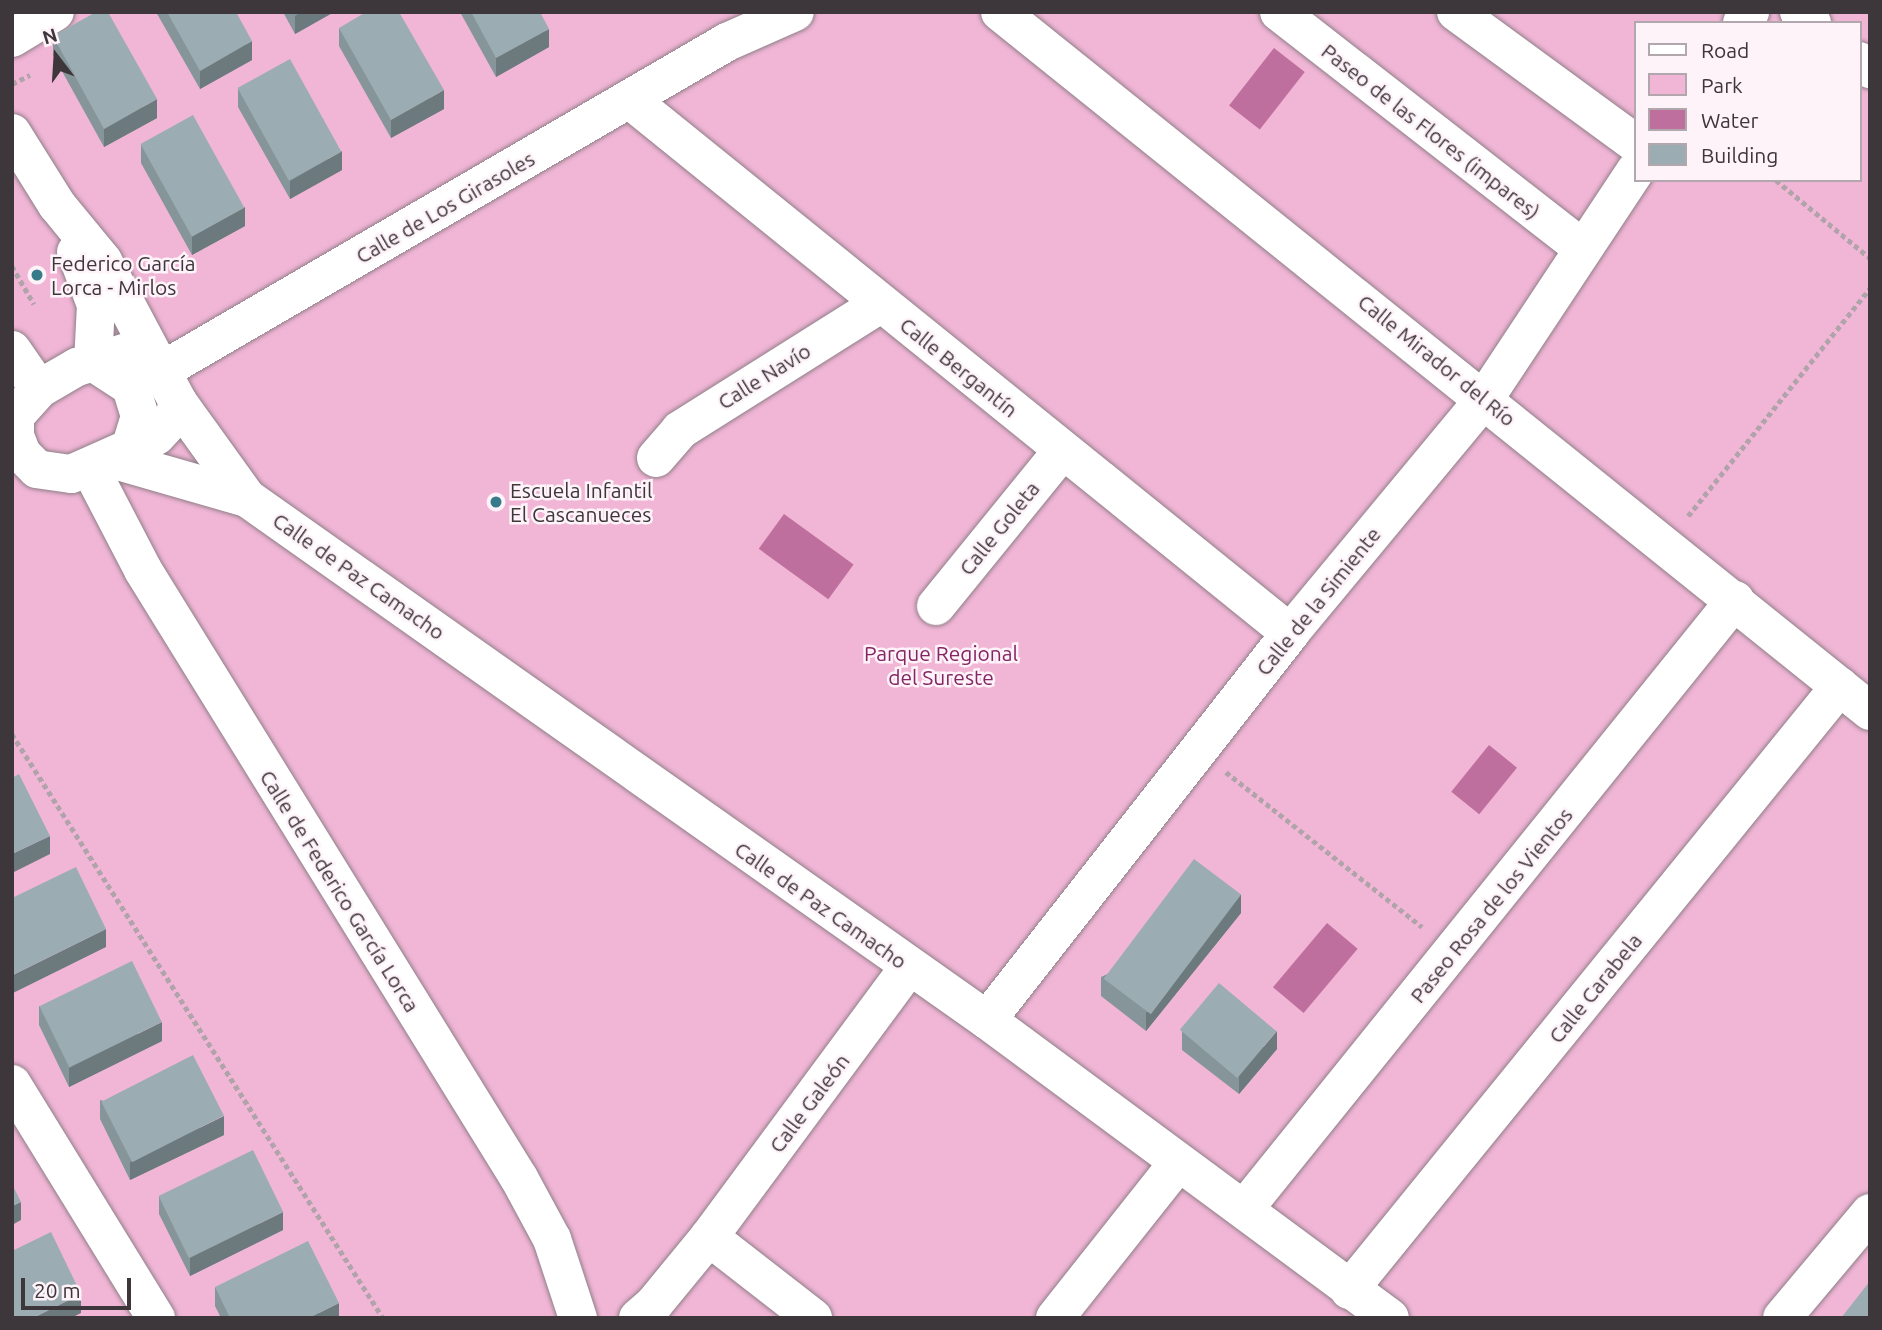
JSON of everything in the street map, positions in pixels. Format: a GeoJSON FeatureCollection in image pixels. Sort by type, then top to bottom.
{"type":"FeatureCollection","features":[{"type":"Feature","properties":{"kind":"street"},"geometry":{"type":"LineString","coordinates":[[12,38],[55,12]]}},
{"type":"Feature","properties":{"kind":"street","name":"Calle de Los Girasoles"},"geometry":{"type":"LineString","coordinates":[[727,42],[765,12]]}},
{"type":"Feature","properties":{"kind":"street","name":"Calle de Los Girasoles"},"geometry":{"type":"LineString","coordinates":[[171,386],[629,99],[727,42],[795,12]]}},
{"type":"Feature","properties":{"kind":"street","name":"Calle Mirador del Río"},"geometry":{"type":"LineString","coordinates":[[1000,12],[1485,398],[1870,711]]}},
{"type":"Feature","properties":{"kind":"street","name":"Paseo de las Flores (impares)"},"geometry":{"type":"LineString","coordinates":[[1279,12],[1583,249]]}},
{"type":"Feature","properties":{"kind":"street"},"geometry":{"type":"LineString","coordinates":[[1456,12],[1633,142]]}},
{"type":"Feature","properties":{"kind":"street","name":"Calle Bergantín"},"geometry":{"type":"LineString","coordinates":[[629,99],[1290,633]]}},
{"type":"Feature","properties":{"kind":"street"},"geometry":{"type":"LineString","coordinates":[[12,132],[57,205],[103,261],[171,386],[173,417],[156,436],[110,458],[53,474],[37,469],[17,456],[15,416],[39,389],[93,362],[124,353],[145,355],[171,386]]}},
{"type":"Feature","properties":{"kind":"street","name":"Calle de la Simiente"},"geometry":{"type":"LineString","coordinates":[[986,1020],[1201,752],[1290,633],[1485,398],[1633,174]]}},
{"type":"Feature","properties":{"kind":"street"},"geometry":{"type":"LineString","coordinates":[[57,205],[96,305],[93,362]]}},
{"type":"Feature","properties":{"kind":"street","name":"Calle Navío"},"geometry":{"type":"LineString","coordinates":[[656,458],[680,430],[880,304]]}},
{"type":"Feature","properties":{"kind":"street"},"geometry":{"type":"LineString","coordinates":[[12,350],[39,389]]}},
{"type":"Feature","properties":{"kind":"street"},"geometry":{"type":"LineString","coordinates":[[93,362],[131,387],[140,416],[110,458]]}},
{"type":"Feature","properties":{"kind":"street","name":"Calle de Paz Camacho"},"geometry":{"type":"LineString","coordinates":[[171,386],[247,498]]}},
{"type":"Feature","properties":{"kind":"street","name":"Calle Goleta"},"geometry":{"type":"LineString","coordinates":[[936,606],[1062,451]]}},
{"type":"Feature","properties":{"kind":"street","name":"Calle de Paz Camacho"},"geometry":{"type":"LineString","coordinates":[[110,458],[247,498],[908,968],[986,1020],[1177,1164],[1245,1208],[1349,1290],[1390,1318]]}},
{"type":"Feature","properties":{"kind":"street","name":"Calle de Federico García Lorca"},"geometry":{"type":"LineString","coordinates":[[110,458],[143,570],[519,1178],[552,1239],[578,1318]]}},
{"type":"Feature","properties":{"kind":"street","name":"Paseo Rosa de los Vientos"},"geometry":{"type":"LineString","coordinates":[[1245,1208],[1735,600]]}},
{"type":"Feature","properties":{"kind":"street","name":"Calle Carabela"},"geometry":{"type":"LineString","coordinates":[[1349,1290],[1840,687]]}},
{"type":"Feature","properties":{"kind":"street","name":"Calle Galeón"},"geometry":{"type":"LineString","coordinates":[[638,1318],[654,1304],[709,1237],[908,968]]}},
{"type":"Feature","properties":{"kind":"street"},"geometry":{"type":"LineString","coordinates":[[12,1084],[156,1318]]}},
{"type":"Feature","properties":{"kind":"street"},"geometry":{"type":"LineString","coordinates":[[1055,1318],[1177,1164]]}},
{"type":"Feature","properties":{"kind":"street"},"geometry":{"type":"LineString","coordinates":[[1782,1318],[1870,1213]]}},
{"type":"Feature","properties":{"kind":"street"},"geometry":{"type":"LineString","coordinates":[[709,1237],[813,1318]]}},
{"type":"Feature","properties":{"kind":"path"},"geometry":{"type":"LineString","coordinates":[[12,84],[32,74]]}},
{"type":"Feature","properties":{"kind":"path"},"geometry":{"type":"LineString","coordinates":[[1778,182],[1870,258]]}},
{"type":"Feature","properties":{"kind":"path"},"geometry":{"type":"LineString","coordinates":[[12,266],[34,304]]}},
{"type":"Feature","properties":{"kind":"path"},"geometry":{"type":"LineString","coordinates":[[1666,544],[1870,288]]}},
{"type":"Feature","properties":{"kind":"path"},"geometry":{"type":"LineString","coordinates":[[12,734],[383,1318]]}},
{"type":"Feature","properties":{"kind":"path"},"geometry":{"type":"LineString","coordinates":[[1201,752],[1454,952]]}},
{"type":"Feature","properties":{"kind":"green space","name":"Parque Regional del Sureste"},"geometry":{"type":"Polygon","coordinates":[[[12,12],[1870,12],[1870,1318],[12,1318],[12,12]]]}},
{"type":"Feature","properties":{"kind":"water"},"geometry":{"type":"Polygon","coordinates":[[[1274,48],[1305,72],[1260,130],[1229,106],[1274,48]]]}},
{"type":"Feature","properties":{"kind":"water"},"geometry":{"type":"Polygon","coordinates":[[[784,514],[854,565],[828,599],[759,549],[784,514]]]}},
{"type":"Feature","properties":{"kind":"water"},"geometry":{"type":"Polygon","coordinates":[[[1489,745],[1517,768],[1479,814],[1451,792],[1489,745]]]}},
{"type":"Feature","properties":{"kind":"water"},"geometry":{"type":"Polygon","coordinates":[[[1327,923],[1358,949],[1304,1013],[1273,987],[1327,923]]]}},
{"type":"Feature","properties":{"kind":"building"},"geometry":{"type":"Polygon","coordinates":[[[96,12],[108,12],[157,99],[104,129],[53,36],[96,12]]]}},
{"type":"Feature","properties":{"kind":"building"},"geometry":{"type":"Polygon","coordinates":[[[167,12],[236,12],[252,41],[200,71],[167,12]]]}},
{"type":"Feature","properties":{"kind":"building"},"geometry":{"type":"Polygon","coordinates":[[[366,12],[399,12],[444,90],[391,120],[339,28],[366,12]]]}},
{"type":"Feature","properties":{"kind":"building"},"geometry":{"type":"Polygon","coordinates":[[[471,12],[540,12],[549,29],[496,58],[471,12]]]}},
{"type":"Feature","properties":{"kind":"building"},"geometry":{"type":"Polygon","coordinates":[[[290,59],[341,152],[289,181],[238,88],[290,59]]]}},
{"type":"Feature","properties":{"kind":"building"},"geometry":{"type":"Polygon","coordinates":[[[193,115],[244,208],[192,237],[141,144],[193,115]]]}},
{"type":"Feature","properties":{"kind":"building"},"geometry":{"type":"Polygon","coordinates":[[[19,774],[50,836],[12,854],[12,778],[19,774]]]}},
{"type":"Feature","properties":{"kind":"building"},"geometry":{"type":"Polygon","coordinates":[[[1194,859],[1241,895],[1151,1014],[1104,979],[1194,859]]]}},
{"type":"Feature","properties":{"kind":"building"},"geometry":{"type":"Polygon","coordinates":[[[76,867],[106,929],[13,975],[12,898],[76,867]]]}},
{"type":"Feature","properties":{"kind":"building"},"geometry":{"type":"Polygon","coordinates":[[[132,961],[162,1022],[69,1067],[39,1006],[132,961]]]}},
{"type":"Feature","properties":{"kind":"building"},"geometry":{"type":"Polygon","coordinates":[[[1219,983],[1276,1031],[1237,1078],[1180,1030],[1219,983]]]}},
{"type":"Feature","properties":{"kind":"building"},"geometry":{"type":"Polygon","coordinates":[[[193,1055],[224,1116],[132,1162],[101,1102],[193,1055]]]}},
{"type":"Feature","properties":{"kind":"building"},"geometry":{"type":"Polygon","coordinates":[[[253,1150],[283,1212],[189,1258],[159,1196],[253,1150]]]}},
{"type":"Feature","properties":{"kind":"building"},"geometry":{"type":"Polygon","coordinates":[[[12,1184],[21,1202],[12,1206],[12,1184]]]}},
{"type":"Feature","properties":{"kind":"building"},"geometry":{"type":"Polygon","coordinates":[[[51,1232],[81,1294],[33,1318],[12,1318],[12,1251],[51,1232]]]}},
{"type":"Feature","properties":{"kind":"building"},"geometry":{"type":"Polygon","coordinates":[[[308,1241],[339,1303],[309,1318],[230,1318],[215,1287],[308,1241]]]}},
{"type":"Feature","properties":{"kind":"building"},"geometry":{"type":"Polygon","coordinates":[[[1870,1281],[1870,1318],[1841,1318],[1870,1281]]]}},
{"type":"Feature","properties":{"kind":"place","name":"Federico García Lorca - Mirlos"},"geometry":{"type":"Point","coordinates":[37,275]}},
{"type":"Feature","properties":{"kind":"place","name":"Escuela Infantil El Cascanueces"},"geometry":{"type":"Point","coordinates":[496,502]}}]}
